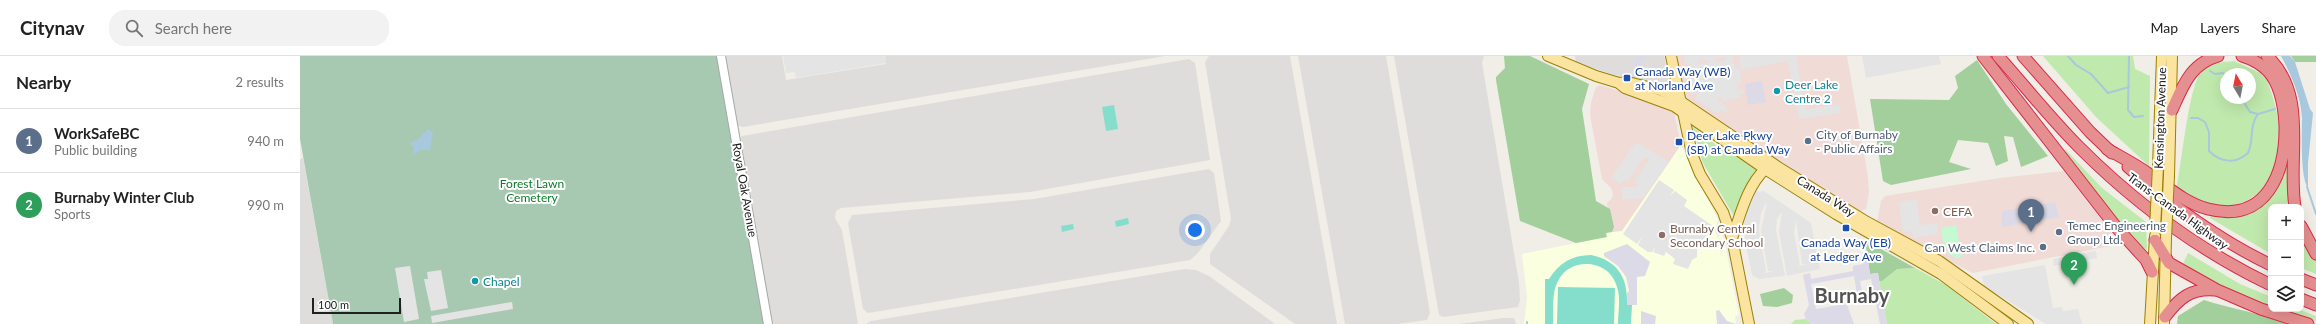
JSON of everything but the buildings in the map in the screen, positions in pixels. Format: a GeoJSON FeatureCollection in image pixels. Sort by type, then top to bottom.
{"type":"FeatureCollection","features":[{"type":"Feature","properties":{"kind":"highway"},"geometry":{"type":"LineString","coordinates":[[1983,56],[2116,227],[2146,260],[2152,272]]}},
{"type":"Feature","properties":{"kind":"highway","name":"Trans-Canada Highway"},"geometry":{"type":"LineString","coordinates":[[1998,56],[2056,123],[2133,197],[2193,241],[2223,260],[2268,283]]}},
{"type":"Feature","properties":{"kind":"highway","name":"Trans-Canada Highway"},"geometry":{"type":"LineString","coordinates":[[2023,56],[2107,149],[2153,189],[2187,214],[2234,245],[2268,263]]}},
{"type":"Feature","properties":{"kind":"highway"},"geometry":{"type":"LineString","coordinates":[[2172,110],[2188,75],[2202,62],[2218,56]]}},
{"type":"Feature","properties":{"kind":"highway"},"geometry":{"type":"LineString","coordinates":[[2107,149],[2196,205],[2228,211],[2240,209],[2259,201],[2273,186],[2282,165],[2285,134],[2283,106],[2276,83],[2269,72],[2261,64],[2242,56]]}},
{"type":"Feature","properties":{"kind":"highway"},"geometry":{"type":"LineString","coordinates":[[2267,56],[2280,72],[2286,83],[2293,109],[2293,184],[2295,204]]}},
{"type":"Feature","properties":{"kind":"highway"},"geometry":{"type":"LineString","coordinates":[[2304,232],[2316,254]]}},
{"type":"Feature","properties":{"kind":"highway"},"geometry":{"type":"LineString","coordinates":[[2159,236],[2166,258],[2174,266],[2217,290],[2261,309],[2308,324]]}},
{"type":"Feature","properties":{"kind":"highway"},"geometry":{"type":"LineString","coordinates":[[2304,280],[2316,285]]}},
{"type":"Feature","properties":{"kind":"highway"},"geometry":{"type":"LineString","coordinates":[[2165,320],[2178,300],[2188,293],[2204,289],[2217,290]]}},
{"type":"Feature","properties":{"kind":"highway"},"geometry":{"type":"LineString","coordinates":[[2304,300],[2316,305]]}},
{"type":"Feature","properties":{"kind":"main road","name":"Canada Way"},"geometry":{"type":"LineString","coordinates":[[1548,56],[1575,68],[1619,83],[1625,88],[1674,106],[1765,169],[1863,231],[1941,274],[2008,324]]}},
{"type":"Feature","properties":{"kind":"main road"},"geometry":{"type":"LineString","coordinates":[[1670,56],[1681,100],[1688,140],[1694,158],[1723,212],[1732,238],[1749,324]]}},
{"type":"Feature","properties":{"kind":"main road","name":"Kensington Avenue"},"geometry":{"type":"LineString","coordinates":[[2159,236],[2158,166],[2162,56]]}},
{"type":"Feature","properties":{"kind":"main road","name":"Kensington Avenue"},"geometry":{"type":"LineString","coordinates":[[2150,324],[2152,272],[2169,175],[2172,110],[2172,56]]}},
{"type":"Feature","properties":{"kind":"main road"},"geometry":{"type":"LineString","coordinates":[[1660,90],[1676,77]]}},
{"type":"Feature","properties":{"kind":"main road","name":"Canada Way"},"geometry":{"type":"LineString","coordinates":[[1619,83],[1628,82],[1660,90],[1681,100],[1778,167],[1867,222],[1939,261],[2028,324]]}},
{"type":"Feature","properties":{"kind":"main road"},"geometry":{"type":"LineString","coordinates":[[1732,238],[1752,184],[1765,169]]}},
{"type":"Feature","properties":{"kind":"main road"},"geometry":{"type":"LineString","coordinates":[[2165,320],[2166,258]]}},
{"type":"Feature","properties":{"kind":"street","name":"Royal Oak Avenue"},"geometry":{"type":"LineString","coordinates":[[721,56],[768,324]]}},
{"type":"Feature","properties":{"kind":"shaded area"},"geometry":{"type":"Polygon","coordinates":[[[725,56],[782,56],[786,80],[886,64],[885,56],[1165,56],[743,127],[736,125],[725,56]]]}},
{"type":"Feature","properties":{"kind":"shaded area"},"geometry":{"type":"Polygon","coordinates":[[[783,56],[884,56],[886,63],[796,78],[795,72],[786,73],[783,56]]]}},
{"type":"Feature","properties":{"kind":"shaded area"},"geometry":{"type":"Polygon","coordinates":[[[1209,56],[1290,56],[1337,324],[1295,324],[1210,264],[1210,254],[1229,226],[1231,219],[1205,62],[1209,56]]]}},
{"type":"Feature","properties":{"kind":"shaded area"},"geometry":{"type":"Polygon","coordinates":[[[1298,56],[1386,56],[1430,313],[1427,320],[1397,324],[1345,324],[1298,56]]]}},
{"type":"Feature","properties":{"kind":"shaded area"},"geometry":{"type":"Polygon","coordinates":[[[1394,56],[1484,56],[1482,63],[1519,283],[1520,300],[1518,307],[1443,317],[1439,315],[1394,56]]]}},
{"type":"Feature","properties":{"kind":"shaded area"},"geometry":{"type":"Polygon","coordinates":[[[1575,56],[1664,56],[1669,79],[1664,85],[1656,86],[1640,79],[1614,75],[1576,62],[1575,56]]]}},
{"type":"Feature","properties":{"kind":"shaded area"},"geometry":{"type":"Polygon","coordinates":[[[1636,56],[1648,56],[1639,67],[1632,66],[1636,56]]]}},
{"type":"Feature","properties":{"kind":"shaded area"},"geometry":{"type":"Polygon","coordinates":[[[1676,56],[1847,56],[1868,177],[1869,192],[1866,209],[1858,212],[1823,187],[1801,177],[1689,102],[1686,97],[1676,56]]]}},
{"type":"Feature","properties":{"kind":"shaded area"},"geometry":{"type":"Polygon","coordinates":[[[1684,56],[1701,56],[1702,61],[1697,62],[1698,65],[1708,62],[1708,60],[1703,61],[1702,56],[1719,56],[1720,58],[1715,59],[1716,62],[1726,60],[1726,57],[1721,58],[1720,56],[1732,56],[1735,68],[1739,68],[1742,83],[1737,84],[1738,90],[1743,89],[1744,93],[1739,94],[1740,98],[1723,101],[1722,97],[1716,98],[1726,106],[1728,114],[1721,110],[1718,114],[1695,99],[1698,94],[1691,94],[1687,67],[1691,66],[1690,63],[1685,64],[1684,56]],[[1710,71],[1699,72],[1700,75],[1704,74],[1707,88],[1702,89],[1707,92],[1709,92],[1705,74],[1710,73],[1710,71]]]}},
{"type":"Feature","properties":{"kind":"shaded area"},"geometry":{"type":"Polygon","coordinates":[[[1739,56],[1796,56],[1805,110],[1839,104],[1841,113],[1799,119],[1788,61],[1741,70],[1739,56]]]}},
{"type":"Feature","properties":{"kind":"shaded area"},"geometry":{"type":"Polygon","coordinates":[[[1862,56],[1939,56],[1941,64],[1866,78],[1862,56]]]}},
{"type":"Feature","properties":{"kind":"shaded area"},"geometry":{"type":"Polygon","coordinates":[[[2281,56],[2290,56],[2295,62],[2310,109],[2313,113],[2308,163],[2308,188],[2305,182],[2303,165],[2302,118],[2300,102],[2292,78],[2281,56]]]}},
{"type":"Feature","properties":{"kind":"shaded area"},"geometry":{"type":"Polygon","coordinates":[[[1189,59],[1195,63],[1210,160],[1030,192],[841,208],[836,211],[835,218],[842,230],[858,324],[772,324],[740,139],[742,136],[1189,59]]]}},
{"type":"Feature","properties":{"kind":"shaded area"},"geometry":{"type":"Polygon","coordinates":[[[1762,81],[1766,102],[1748,105],[1745,84],[1762,81]]]}},
{"type":"Feature","properties":{"kind":"shaded area"},"geometry":{"type":"Polygon","coordinates":[[[1600,85],[1645,99],[1674,112],[1681,145],[1622,231],[1612,232],[1607,203],[1612,198],[1613,193],[1611,188],[1602,179],[1590,115],[1591,103],[1596,87],[1600,85]]]}},
{"type":"Feature","properties":{"kind":"shaded area"},"geometry":{"type":"Polygon","coordinates":[[[1114,105],[1118,129],[1106,131],[1102,107],[1114,105]]]}},
{"type":"Feature","properties":{"kind":"shaded area"},"geometry":{"type":"Polygon","coordinates":[[[428,129],[433,132],[430,150],[420,150],[413,156],[414,147],[409,143],[417,140],[428,129]]]}},
{"type":"Feature","properties":{"kind":"shaded area"},"geometry":{"type":"Polygon","coordinates":[[[1636,142],[1669,162],[1643,198],[1622,200],[1622,187],[1636,187],[1638,184],[1634,182],[1649,160],[1645,157],[1627,182],[1624,180],[1621,184],[1611,178],[1636,142]]]}},
{"type":"Feature","properties":{"kind":"shaded area","name":"Burnaby Central Secondary School"},"geometry":{"type":"Polygon","coordinates":[[[1681,145],[1718,220],[1715,230],[1718,238],[1721,234],[1724,239],[1739,315],[1735,316],[1736,324],[1524,324],[1527,297],[1522,254],[1606,237],[1606,233],[1622,231],[1681,145]]]}},
{"type":"Feature","properties":{"kind":"shaded area"},"geometry":{"type":"Polygon","coordinates":[[[303,158],[333,324],[300,324],[300,159],[303,158]]]}},
{"type":"Feature","properties":{"kind":"shaded area"},"geometry":{"type":"Polygon","coordinates":[[[1209,169],[1214,173],[1221,221],[1198,253],[1190,260],[868,313],[863,309],[848,223],[852,215],[1034,199],[1209,169]]]}},
{"type":"Feature","properties":{"kind":"shaded area"},"geometry":{"type":"Polygon","coordinates":[[[2064,171],[2120,244],[1973,273],[1882,227],[1877,222],[1881,201],[1885,196],[2000,178],[2064,171]]]}},
{"type":"Feature","properties":{"kind":"shaded area"},"geometry":{"type":"Polygon","coordinates":[[[1659,180],[1674,190],[1670,196],[1675,191],[1687,200],[1684,206],[1713,226],[1698,247],[1693,245],[1697,249],[1697,257],[1692,260],[1688,269],[1673,264],[1675,259],[1666,252],[1664,256],[1653,252],[1656,246],[1652,252],[1648,252],[1638,245],[1642,237],[1637,244],[1623,234],[1659,180]]]}},
{"type":"Feature","properties":{"kind":"shaded area"},"geometry":{"type":"Polygon","coordinates":[[[1756,190],[1759,192],[1764,191],[1811,223],[1820,269],[1787,276],[1779,232],[1782,211],[1777,219],[1776,230],[1785,276],[1759,279],[1752,275],[1745,240],[1744,223],[1746,209],[1756,190]],[[1767,201],[1761,213],[1759,229],[1766,272],[1763,274],[1773,271],[1768,271],[1761,231],[1767,201]],[[1796,220],[1794,233],[1800,265],[1797,267],[1807,264],[1802,264],[1796,220]]]}},
{"type":"Feature","properties":{"kind":"shaded area"},"geometry":{"type":"Polygon","coordinates":[[[1917,199],[1920,225],[1937,223],[1938,234],[1913,238],[1912,231],[1903,232],[1899,202],[1917,199]]]}},
{"type":"Feature","properties":{"kind":"shaded area"},"geometry":{"type":"Polygon","coordinates":[[[2055,202],[2059,217],[2002,227],[2001,215],[2003,211],[2055,202]]]}},
{"type":"Feature","properties":{"kind":"shaded area"},"geometry":{"type":"Polygon","coordinates":[[[1128,218],[1129,224],[1116,227],[1115,221],[1128,218]]]}},
{"type":"Feature","properties":{"kind":"shaded area"},"geometry":{"type":"Polygon","coordinates":[[[1073,224],[1074,229],[1062,232],[1061,226],[1073,224]]]}},
{"type":"Feature","properties":{"kind":"shaded area"},"geometry":{"type":"Polygon","coordinates":[[[1627,244],[1650,262],[1645,276],[1637,277],[1637,305],[1627,305],[1627,293],[1629,291],[1626,277],[1618,266],[1604,256],[1604,253],[1627,244]]]}},
{"type":"Feature","properties":{"kind":"shaded area"},"geometry":{"type":"Polygon","coordinates":[[[2096,251],[2097,258],[2054,266],[2053,259],[2096,251]]]}},
{"type":"Feature","properties":{"kind":"shaded area"},"geometry":{"type":"Polygon","coordinates":[[[1591,255],[1609,262],[1620,272],[1626,287],[1627,305],[1632,305],[1631,324],[1618,324],[1619,296],[1613,278],[1607,271],[1598,266],[1589,264],[1571,267],[1558,281],[1554,291],[1553,324],[1545,324],[1545,279],[1549,279],[1557,268],[1572,258],[1591,255]]]}},
{"type":"Feature","properties":{"kind":"shaded area"},"geometry":{"type":"Polygon","coordinates":[[[1867,256],[1870,274],[1878,273],[1887,324],[1880,324],[1871,279],[1860,281],[1862,293],[1857,294],[1854,276],[1811,284],[1816,309],[1851,303],[1847,305],[1854,324],[1811,324],[1806,319],[1804,314],[1809,305],[1803,275],[1810,273],[1811,279],[1853,271],[1853,266],[1863,264],[1862,257],[1867,256]]]}},
{"type":"Feature","properties":{"kind":"shaded area"},"geometry":{"type":"Polygon","coordinates":[[[2045,265],[2053,308],[2062,307],[2063,311],[2078,309],[2082,324],[2046,324],[1984,286],[1982,276],[2045,265]]]}},
{"type":"Feature","properties":{"kind":"shaded area"},"geometry":{"type":"Polygon","coordinates":[[[410,266],[419,319],[404,322],[395,268],[410,266]]]}},
{"type":"Feature","properties":{"kind":"shaded area"},"geometry":{"type":"Polygon","coordinates":[[[1185,269],[1196,270],[1209,276],[1275,324],[866,324],[871,321],[1185,269]]]}},
{"type":"Feature","properties":{"kind":"shaded area"},"geometry":{"type":"Polygon","coordinates":[[[441,270],[448,308],[431,311],[424,279],[428,279],[427,272],[441,270]]]}},
{"type":"Feature","properties":{"kind":"shaded area"},"geometry":{"type":"Polygon","coordinates":[[[1558,287],[1615,288],[1614,324],[1557,324],[1558,287]]]}},
{"type":"Feature","properties":{"kind":"shaded area"},"geometry":{"type":"Polygon","coordinates":[[[512,302],[513,309],[432,323],[431,316],[512,302]]]}},
{"type":"Feature","properties":{"kind":"shaded area"},"geometry":{"type":"Polygon","coordinates":[[[1719,310],[1727,321],[1736,324],[1717,324],[1716,311],[1719,310]]]}},
{"type":"Feature","properties":{"kind":"shaded area"},"geometry":{"type":"Polygon","coordinates":[[[1641,311],[1656,316],[1655,324],[1641,324],[1641,311]]]}},
{"type":"Feature","properties":{"kind":"shaded area"},"geometry":{"type":"Polygon","coordinates":[[[1514,318],[1516,324],[1459,324],[1514,318]]]}},
{"type":"Feature","properties":{"kind":"green space","name":"Forest Lawn Cemetery"},"geometry":{"type":"Polygon","coordinates":[[[300,56],[717,56],[764,324],[333,324],[300,139],[300,56]]]}},
{"type":"Feature","properties":{"kind":"green space"},"geometry":{"type":"Polygon","coordinates":[[[1504,56],[1530,56],[1589,84],[1582,109],[1596,201],[1610,209],[1614,227],[1612,232],[1606,233],[1607,237],[1576,243],[1520,221],[1496,80],[1496,77],[1505,68],[1504,56]]]}},
{"type":"Feature","properties":{"kind":"green space"},"geometry":{"type":"Polygon","coordinates":[[[2043,56],[2133,56],[2135,69],[2150,76],[2149,166],[2096,117],[2043,56]]]}},
{"type":"Feature","properties":{"kind":"green space"},"geometry":{"type":"Polygon","coordinates":[[[2291,56],[2316,56],[2316,62],[2295,62],[2291,56]]]}},
{"type":"Feature","properties":{"kind":"green space"},"geometry":{"type":"Polygon","coordinates":[[[1977,60],[2006,104],[2048,156],[2021,167],[2013,137],[2004,136],[2008,161],[1996,166],[1988,143],[1958,140],[1949,162],[1971,169],[1891,185],[1883,181],[1870,99],[1949,100],[1958,88],[1955,76],[1977,60]]]}},
{"type":"Feature","properties":{"kind":"green space"},"geometry":{"type":"Polygon","coordinates":[[[2234,61],[2250,68],[2220,68],[2220,104],[2256,104],[2256,71],[2265,75],[2278,117],[2280,132],[2278,161],[2274,175],[2266,187],[2247,201],[2231,206],[2220,207],[2201,202],[2176,190],[2189,108],[2197,79],[2202,71],[2217,63],[2234,61]]]}},
{"type":"Feature","properties":{"kind":"green space"},"geometry":{"type":"Polygon","coordinates":[[[1692,126],[1721,149],[1732,153],[1757,171],[1735,218],[1703,163],[1692,126]]]}},
{"type":"Feature","properties":{"kind":"green space"},"geometry":{"type":"Polygon","coordinates":[[[2065,149],[2102,188],[2146,222],[2147,250],[2135,242],[2068,160],[2065,149]]]}},
{"type":"Feature","properties":{"kind":"green space"},"geometry":{"type":"Polygon","coordinates":[[[2285,165],[2288,165],[2287,180],[2291,204],[2268,204],[2268,252],[2210,218],[2211,215],[2249,209],[2260,205],[2269,199],[2276,191],[2282,180],[2285,165]]]}},
{"type":"Feature","properties":{"kind":"green space"},"geometry":{"type":"Polygon","coordinates":[[[1956,225],[1962,257],[1955,258],[1948,253],[1947,247],[1944,247],[1941,228],[1956,225]]]}},
{"type":"Feature","properties":{"kind":"green space"},"geometry":{"type":"Polygon","coordinates":[[[1865,240],[1915,268],[1897,269],[1882,281],[1879,281],[1878,273],[1870,274],[1865,240]]]}},
{"type":"Feature","properties":{"kind":"green space"},"geometry":{"type":"Polygon","coordinates":[[[2304,242],[2316,260],[2316,274],[2304,269],[2304,242]]]}},
{"type":"Feature","properties":{"kind":"green space"},"geometry":{"type":"Polygon","coordinates":[[[2188,253],[2240,284],[2268,296],[2268,306],[2217,284],[2183,264],[2188,253]]]}},
{"type":"Feature","properties":{"kind":"green space"},"geometry":{"type":"Polygon","coordinates":[[[1915,268],[1946,285],[1996,324],[1887,324],[1879,281],[1882,281],[1897,269],[1915,268]]]}},
{"type":"Feature","properties":{"kind":"green space"},"geometry":{"type":"Polygon","coordinates":[[[1784,288],[1793,295],[1792,303],[1777,307],[1763,306],[1760,294],[1784,288]]]}},
{"type":"Feature","properties":{"kind":"green space"},"geometry":{"type":"Polygon","coordinates":[[[2204,300],[2288,324],[2177,324],[2178,316],[2204,300]]]}},
{"type":"Feature","properties":{"kind":"green space"},"geometry":{"type":"Polygon","coordinates":[[[2304,311],[2316,316],[2316,321],[2288,312],[2304,311]]]}},
{"type":"Feature","properties":{"kind":"green space"},"geometry":{"type":"Polygon","coordinates":[[[1806,319],[1811,324],[1791,324],[1795,320],[1806,319]]]}},
{"type":"Feature","properties":{"kind":"waterway"},"geometry":{"type":"LineString","coordinates":[[2068,56],[2076,65],[2091,74],[2108,93],[2129,87]]}},
{"type":"Feature","properties":{"kind":"waterway"},"geometry":{"type":"LineString","coordinates":[[2129,56],[2128,110],[2134,117],[2143,116]]}},
{"type":"Feature","properties":{"kind":"waterway"},"geometry":{"type":"LineString","coordinates":[[2210,71],[2215,74],[2220,73]]}},
{"type":"Feature","properties":{"kind":"waterway"},"geometry":{"type":"LineString","coordinates":[[2245,104],[2250,112],[2258,114]]}},
{"type":"Feature","properties":{"kind":"waterway"},"geometry":{"type":"LineString","coordinates":[[2191,118],[2198,118],[2205,122],[2209,132],[2209,151],[2218,158],[2228,161],[2239,159],[2248,153],[2251,143],[2253,123],[2258,114],[2275,109]]}},
{"type":"Feature","properties":{"kind":"waterway"},"geometry":{"type":"LineString","coordinates":[[2307,187],[2316,214]]}},
{"type":"Feature","properties":{"kind":"place","name":"Canada Way (WB) at Norland Ave"},"geometry":{"type":"Point","coordinates":[1627,78]}},
{"type":"Feature","properties":{"kind":"place","name":"Deer Lake Centre 2"},"geometry":{"type":"Point","coordinates":[1777,91]}},
{"type":"Feature","properties":{"kind":"place","name":"City of Burnaby - Public Affairs"},"geometry":{"type":"Point","coordinates":[1808,141]}},
{"type":"Feature","properties":{"kind":"place","name":"Deer Lake Pkwy (SB) at Canada Way"},"geometry":{"type":"Point","coordinates":[1679,142]}},
{"type":"Feature","properties":{"kind":"place","name":"CEFA"},"geometry":{"type":"Point","coordinates":[1935,211]}},
{"type":"Feature","properties":{"kind":"place","name":"Canada Way (EB) at Ledger Ave"},"geometry":{"type":"Point","coordinates":[1846,228]}},
{"type":"Feature","properties":{"kind":"place","name":"WorkSafeBC"},"geometry":{"type":"Point","coordinates":[2031,232]}},
{"type":"Feature","properties":{"kind":"place","name":"Temec Engineering Group Ltd."},"geometry":{"type":"Point","coordinates":[2059,232]}},
{"type":"Feature","properties":{"kind":"place","name":"Burnaby Central Secondary School"},"geometry":{"type":"Point","coordinates":[1662,235]}},
{"type":"Feature","properties":{"kind":"place","name":"Can West Claims Inc."},"geometry":{"type":"Point","coordinates":[2043,247]}},
{"type":"Feature","properties":{"kind":"place","name":"Chapel"},"geometry":{"type":"Point","coordinates":[475,281]}},
{"type":"Feature","properties":{"kind":"place","name":"Burnaby Winter Club"},"geometry":{"type":"Point","coordinates":[2074,285]}},
{"type":"Feature","properties":{"kind":"district","name":"Burnaby"},"geometry":{"type":"Point","coordinates":[1852,295]}}]}
